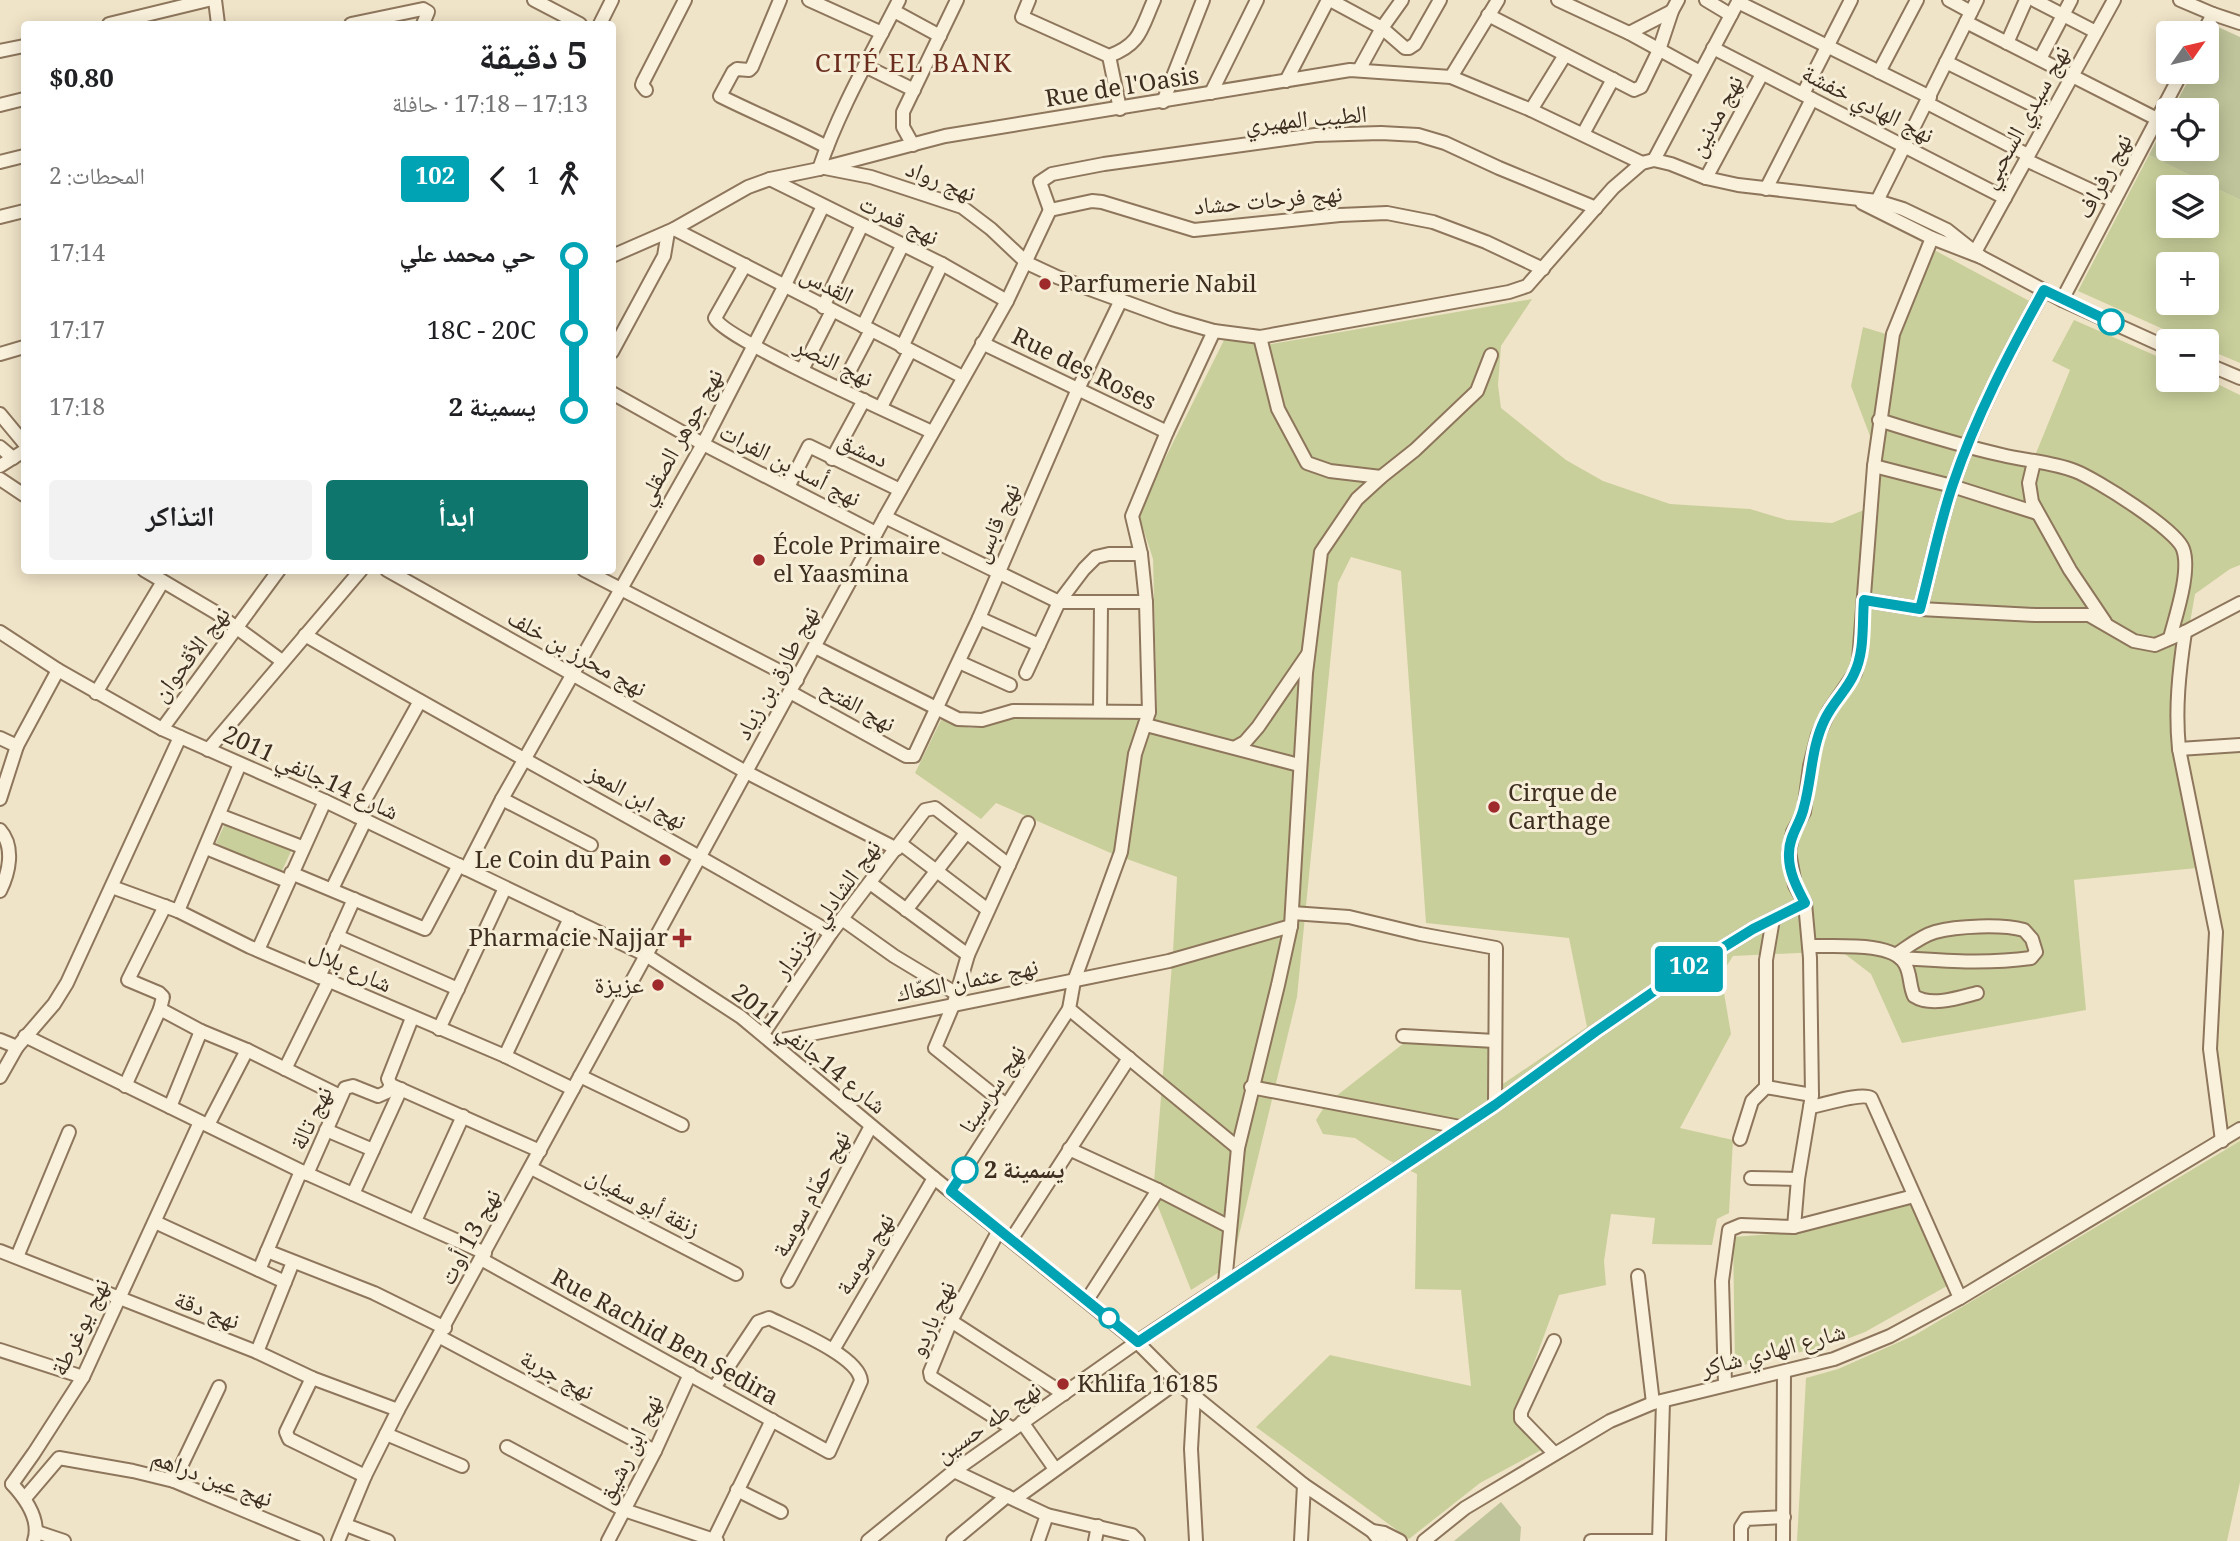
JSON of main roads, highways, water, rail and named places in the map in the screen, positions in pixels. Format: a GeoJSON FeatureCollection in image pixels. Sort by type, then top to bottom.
{"type":"FeatureCollection","features":[{"type":"Feature","properties":{"kind":"place","name":"Parfumerie Nabil"},"geometry":{"type":"Point","coordinates":[1045,284]}},
{"type":"Feature","properties":{"kind":"place","name":"École Primaire el Yaasmina"},"geometry":{"type":"Point","coordinates":[759,560]}},
{"type":"Feature","properties":{"kind":"place","name":"Cirque de Carthage"},"geometry":{"type":"Point","coordinates":[1494,807]}},
{"type":"Feature","properties":{"kind":"place","name":"Le Coin du Pain"},"geometry":{"type":"Point","coordinates":[665,860]}},
{"type":"Feature","properties":{"kind":"place","name":"Pharmacie Najjar"},"geometry":{"type":"Point","coordinates":[682,938]}},
{"type":"Feature","properties":{"kind":"place","name":"عزيزة"},"geometry":{"type":"Point","coordinates":[658,985]}},
{"type":"Feature","properties":{"kind":"place","name":"يسمينة 2"},"geometry":{"type":"Point","coordinates":[965,1170]}},
{"type":"Feature","properties":{"kind":"place","name":"Khlifa 16185"},"geometry":{"type":"Point","coordinates":[1063,1384]}},
{"type":"Feature","properties":{"kind":"district","name":"CITÉ EL BANK"},"geometry":{"type":"Point","coordinates":[914,63]}}]}
